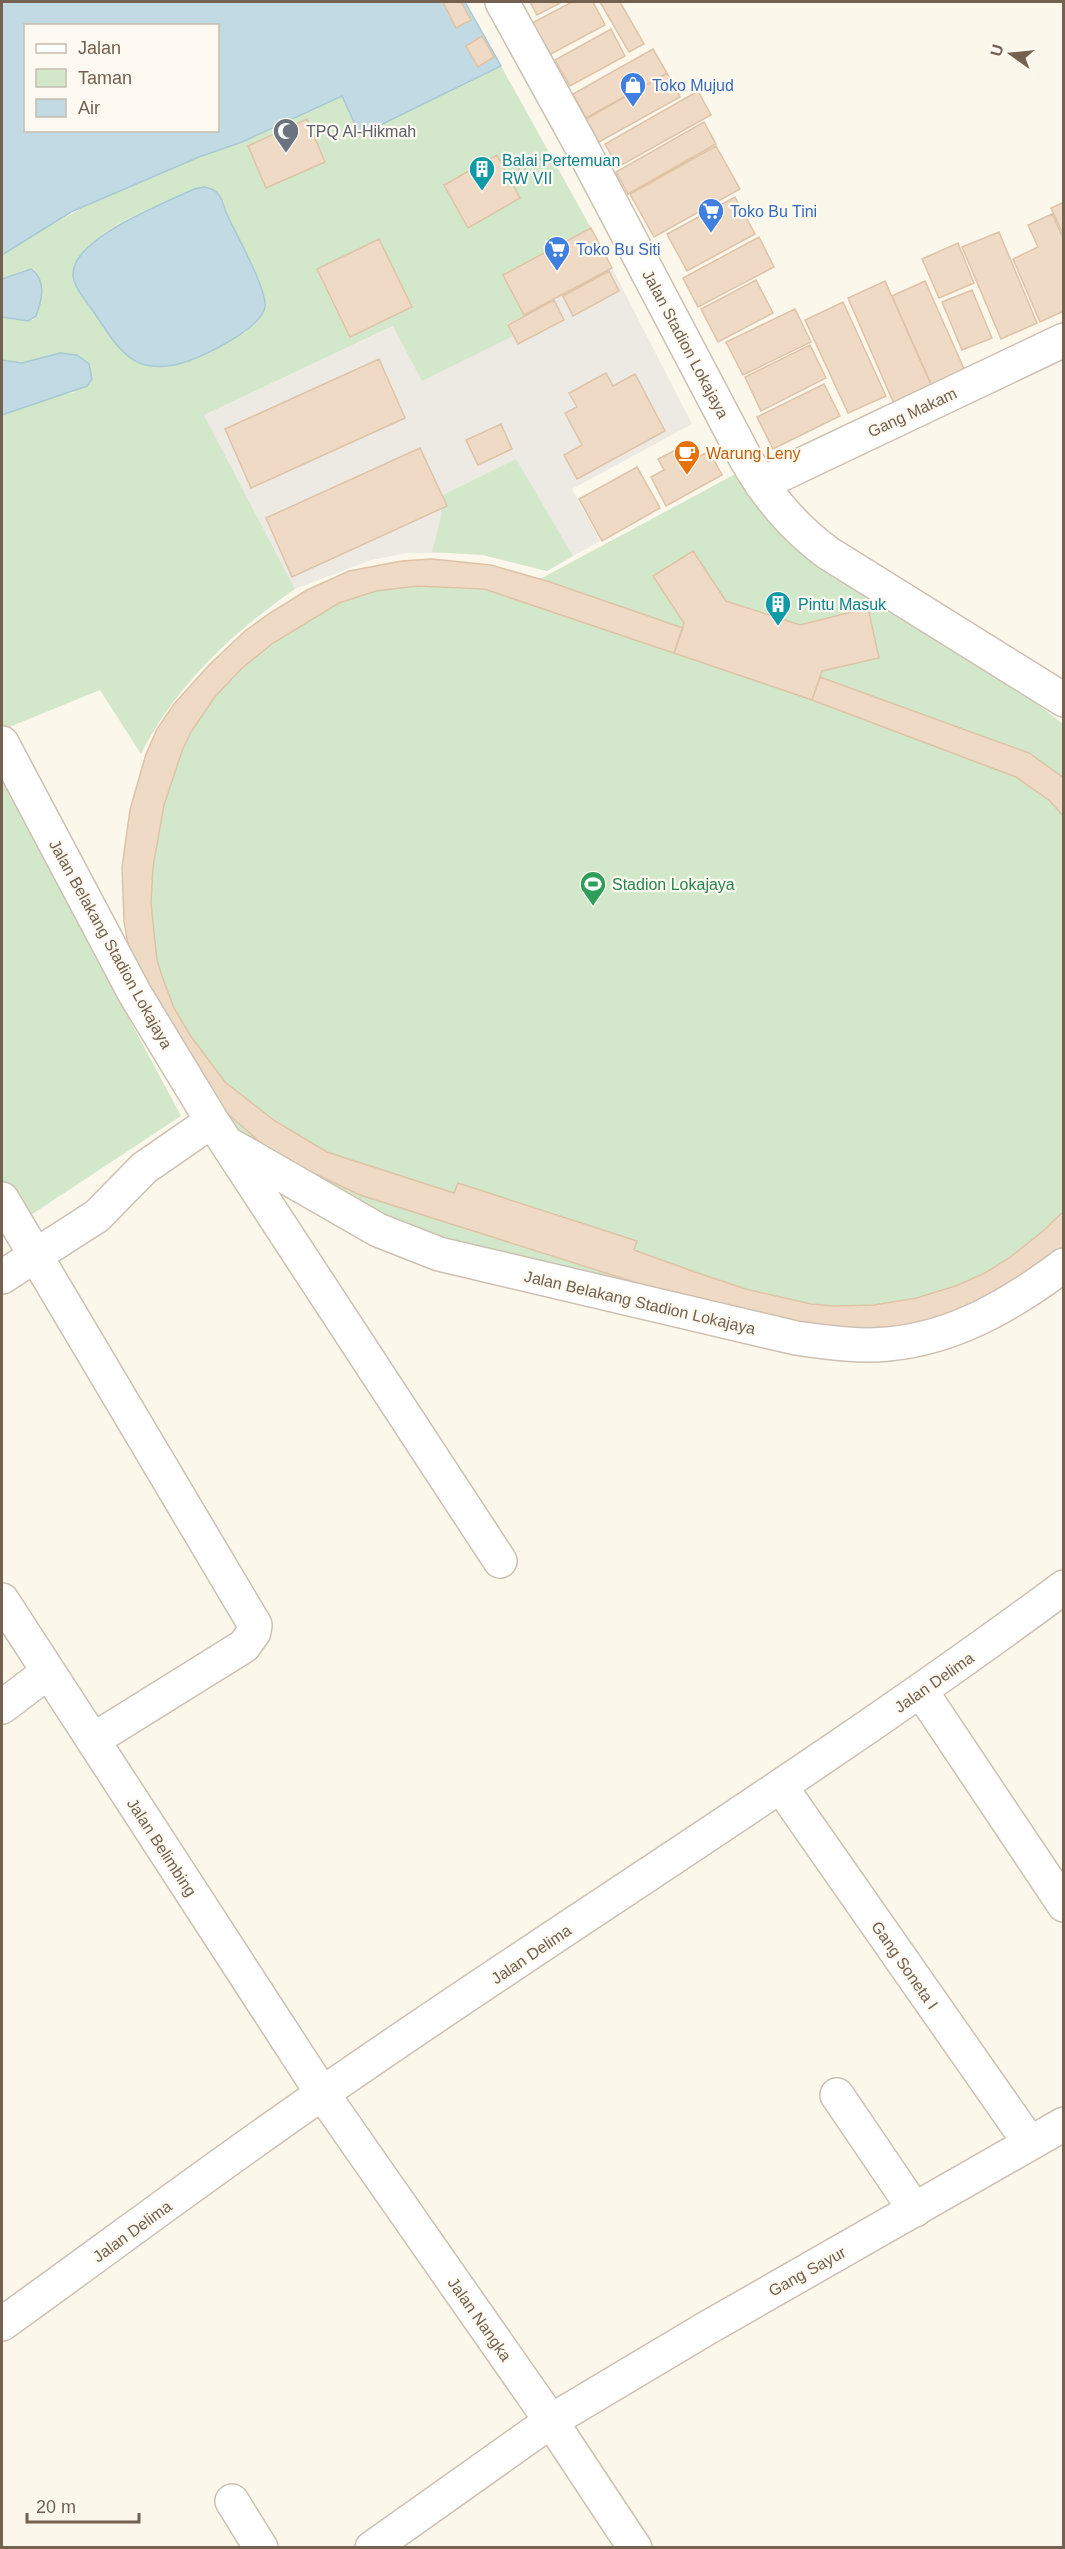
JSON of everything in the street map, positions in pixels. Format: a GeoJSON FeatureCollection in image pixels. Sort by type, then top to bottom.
{"type":"FeatureCollection","features":[{"type":"Feature","properties":{"kind":"street","name":"Jalan Stadion Lokajaya"},"geometry":{"type":"LineString","coordinates":[[502,2],[578,140],[760,484],[790,521],[828,553],[1064,700]]}},
{"type":"Feature","properties":{"kind":"street","name":"Gang Makam"},"geometry":{"type":"LineString","coordinates":[[760,484],[1064,340]]}},
{"type":"Feature","properties":{"kind":"street","name":"Jalan Belakang Stadion Lokajaya"},"geometry":{"type":"LineString","coordinates":[[2,743],[135,994],[219,1131],[500,1561]]}},
{"type":"Feature","properties":{"kind":"street","name":"Jalan Belakang Stadion Lokajaya"},"geometry":{"type":"LineString","coordinates":[[219,1131],[359,1220],[429,1250],[483,1266],[796,1338],[833,1343],[887,1344],[939,1334],[1011,1302],[1064,1265]]}},
{"type":"Feature","properties":{"kind":"street"},"geometry":{"type":"LineString","coordinates":[[2,1277],[105,1210],[129,1181],[144,1168],[219,1131]]}},
{"type":"Feature","properties":{"kind":"street"},"geometry":{"type":"LineString","coordinates":[[2,1198],[255,1625],[254,1632],[244,1646],[93,1740]]}},
{"type":"Feature","properties":{"kind":"street","name":"Jalan Delima"},"geometry":{"type":"LineString","coordinates":[[2,2324],[322,2093],[781,1787],[921,1691],[1064,1587]]}},
{"type":"Feature","properties":{"kind":"street","name":"Jalan Belimbing"},"geometry":{"type":"LineString","coordinates":[[2,1600],[322,2093]]}},
{"type":"Feature","properties":{"kind":"street"},"geometry":{"type":"LineString","coordinates":[[2,1707],[48,1672]]}},
{"type":"Feature","properties":{"kind":"street"},"geometry":{"type":"LineString","coordinates":[[921,1691],[1064,1905]]}},
{"type":"Feature","properties":{"kind":"street","name":"Gang Soneta I"},"geometry":{"type":"LineString","coordinates":[[781,1787],[1029,2142]]}},
{"type":"Feature","properties":{"kind":"street","name":"Jalan Nangka"},"geometry":{"type":"LineString","coordinates":[[322,2093],[551,2421],[635,2547]]}},
{"type":"Feature","properties":{"kind":"street"},"geometry":{"type":"LineString","coordinates":[[837,2096],[915,2210]]}},
{"type":"Feature","properties":{"kind":"street","name":"Gang Sayur"},"geometry":{"type":"LineString","coordinates":[[372,2547],[551,2421],[707,2328],[1064,2124]]}},
{"type":"Feature","properties":{"kind":"street"},"geometry":{"type":"LineString","coordinates":[[232,2502],[261,2547]]}},
{"type":"Feature","properties":{"kind":"path"},"geometry":{"type":"LineString","coordinates":[[508,176],[578,140]]}},
{"type":"Feature","properties":{"kind":"shaded area"},"geometry":{"type":"Polygon","coordinates":[[[612,268],[692,424],[572,489],[600,541],[547,571],[483,555],[407,553],[371,560],[295,589],[204,415],[503,275],[524,315],[612,268]]]}},
{"type":"Feature","properties":{"kind":"green space"},"geometry":{"type":"Polygon","coordinates":[[[169,2],[443,94],[501,66],[591,228],[503,275],[524,315],[507,324],[513,336],[422,381],[393,326],[204,415],[295,589],[250,623],[208,662],[171,705],[141,754],[100,690],[2,730],[2,415],[51,397],[75,392],[34,360],[22,363],[2,360],[2,317],[33,320],[39,306],[25,270],[2,279],[2,255],[88,205],[179,165],[242,142],[219,24],[214,24],[169,2]],[[194,189],[143,211],[111,229],[96,240],[74,268],[167,366],[184,363],[246,332],[265,300],[225,210],[223,200],[194,189]]]}},
{"type":"Feature","properties":{"kind":"green space"},"geometry":{"type":"Polygon","coordinates":[[[516,459],[573,556],[547,571],[483,555],[432,552],[442,513],[437,498],[516,459]]]}},
{"type":"Feature","properties":{"kind":"green space","name":"Stadion Lokajaya"},"geometry":{"type":"Polygon","coordinates":[[[739,472],[769,520],[803,555],[840,581],[979,664],[1063,724],[1063,1254],[864,1336],[448,1249],[245,1149],[130,957],[126,934],[123,887],[126,841],[134,795],[149,745],[168,715],[255,623],[321,584],[382,564],[412,560],[474,564],[540,579],[739,472]]]}},
{"type":"Feature","properties":{"kind":"green space"},"geometry":{"type":"Polygon","coordinates":[[[2,781],[181,1116],[2,1234],[2,781]]]}},
{"type":"Feature","properties":{"kind":"water"},"geometry":{"type":"Polygon","coordinates":[[[2,2],[465,2],[501,66],[360,135],[342,96],[242,142],[199,157],[71,212],[2,255],[2,2]]]}},
{"type":"Feature","properties":{"kind":"water"},"geometry":{"type":"Polygon","coordinates":[[[204,187],[213,190],[221,198],[255,272],[265,306],[262,314],[244,332],[203,355],[172,365],[142,364],[120,349],[81,295],[73,276],[76,262],[87,248],[103,235],[143,213],[194,189],[204,187]]]}},
{"type":"Feature","properties":{"kind":"water"},"geometry":{"type":"Polygon","coordinates":[[[31,269],[39,279],[42,291],[36,316],[28,321],[2,317],[2,279],[31,269]]]}},
{"type":"Feature","properties":{"kind":"water"},"geometry":{"type":"Polygon","coordinates":[[[60,353],[77,355],[89,364],[92,379],[87,386],[2,415],[2,360],[22,363],[60,353]]]}},
{"type":"Feature","properties":{"kind":"building"},"geometry":{"type":"Polygon","coordinates":[[[443,2],[461,2],[471,20],[456,28],[443,2]]]}},
{"type":"Feature","properties":{"kind":"building"},"geometry":{"type":"Polygon","coordinates":[[[530,2],[562,2],[537,15],[530,2]]]}},
{"type":"Feature","properties":{"kind":"building"},"geometry":{"type":"Polygon","coordinates":[[[572,2],[593,2],[605,25],[549,55],[532,23],[572,2]]]}},
{"type":"Feature","properties":{"kind":"building"},"geometry":{"type":"Polygon","coordinates":[[[600,2],[620,2],[644,44],[629,52],[600,2]]]}},
{"type":"Feature","properties":{"kind":"building"},"geometry":{"type":"Polygon","coordinates":[[[611,29],[625,56],[570,86],[555,60],[611,29]]]}},
{"type":"Feature","properties":{"kind":"building"},"geometry":{"type":"Polygon","coordinates":[[[482,36],[494,57],[478,67],[466,46],[482,36]]]}},
{"type":"Feature","properties":{"kind":"building"},"geometry":{"type":"Polygon","coordinates":[[[653,49],[667,73],[586,118],[573,94],[653,49]]]}},
{"type":"Feature","properties":{"kind":"building","name":"Toko Mujud"},"geometry":{"type":"Polygon","coordinates":[[[667,73],[680,97],[599,142],[586,119],[667,73]]]}},
{"type":"Feature","properties":{"kind":"building"},"geometry":{"type":"Polygon","coordinates":[[[698,91],[711,115],[618,167],[605,144],[698,91]]]}},
{"type":"Feature","properties":{"kind":"building","name":"TPQ Al-Hikmah"},"geometry":{"type":"Polygon","coordinates":[[[307,119],[325,162],[266,188],[248,146],[307,119]]]}},
{"type":"Feature","properties":{"kind":"building"},"geometry":{"type":"Polygon","coordinates":[[[704,122],[716,144],[628,194],[616,172],[704,122]]]}},
{"type":"Feature","properties":{"kind":"building"},"geometry":{"type":"Polygon","coordinates":[[[716,146],[740,189],[654,237],[630,194],[716,146]]]}},
{"type":"Feature","properties":{"kind":"building","name":"Balai Pertemuan RW VII"},"geometry":{"type":"Polygon","coordinates":[[[497,155],[520,198],[468,228],[444,185],[497,155]]]}},
{"type":"Feature","properties":{"kind":"building","name":"Toko Bu Tini"},"geometry":{"type":"Polygon","coordinates":[[[735,197],[755,234],[687,271],[667,234],[735,197]]]}},
{"type":"Feature","properties":{"kind":"building"},"geometry":{"type":"Polygon","coordinates":[[[1064,202],[1064,236],[1051,208],[1064,202]]]}},
{"type":"Feature","properties":{"kind":"building"},"geometry":{"type":"Polygon","coordinates":[[[1052,214],[1064,240],[1064,311],[1040,322],[1013,259],[1038,247],[1028,225],[1052,214]]]}},
{"type":"Feature","properties":{"kind":"building","name":"Toko Bu Siti"},"geometry":{"type":"Polygon","coordinates":[[[591,228],[612,268],[524,315],[503,275],[591,228]]]}},
{"type":"Feature","properties":{"kind":"building"},"geometry":{"type":"Polygon","coordinates":[[[999,232],[1037,323],[1001,339],[962,247],[999,232]]]}},
{"type":"Feature","properties":{"kind":"building"},"geometry":{"type":"Polygon","coordinates":[[[759,237],[774,267],[698,307],[683,278],[759,237]]]}},
{"type":"Feature","properties":{"kind":"building"},"geometry":{"type":"Polygon","coordinates":[[[379,239],[412,307],[350,337],[317,269],[379,239]]]}},
{"type":"Feature","properties":{"kind":"building"},"geometry":{"type":"Polygon","coordinates":[[[958,243],[974,283],[939,298],[922,259],[958,243]]]}},
{"type":"Feature","properties":{"kind":"building"},"geometry":{"type":"Polygon","coordinates":[[[609,271],[619,291],[573,316],[563,296],[609,271]]]}},
{"type":"Feature","properties":{"kind":"building"},"geometry":{"type":"Polygon","coordinates":[[[756,280],[773,313],[718,342],[701,309],[756,280]]]}},
{"type":"Feature","properties":{"kind":"building"},"geometry":{"type":"Polygon","coordinates":[[[885,281],[936,396],[898,413],[848,298],[885,281]]]}},
{"type":"Feature","properties":{"kind":"building"},"geometry":{"type":"Polygon","coordinates":[[[925,281],[965,371],[932,386],[892,296],[925,281]]]}},
{"type":"Feature","properties":{"kind":"building"},"geometry":{"type":"Polygon","coordinates":[[[972,290],[992,338],[962,350],[942,302],[972,290]]]}},
{"type":"Feature","properties":{"kind":"building"},"geometry":{"type":"Polygon","coordinates":[[[554,300],[564,320],[518,344],[508,325],[554,300]]]}},
{"type":"Feature","properties":{"kind":"building"},"geometry":{"type":"Polygon","coordinates":[[[843,302],[886,396],[848,413],[805,320],[843,302]]]}},
{"type":"Feature","properties":{"kind":"building"},"geometry":{"type":"Polygon","coordinates":[[[795,309],[811,342],[743,375],[726,342],[795,309]]]}},
{"type":"Feature","properties":{"kind":"building"},"geometry":{"type":"Polygon","coordinates":[[[810,345],[826,378],[761,411],[745,377],[810,345]]]}},
{"type":"Feature","properties":{"kind":"building"},"geometry":{"type":"Polygon","coordinates":[[[379,359],[405,418],[251,488],[225,429],[379,359]]]}},
{"type":"Feature","properties":{"kind":"building"},"geometry":{"type":"Polygon","coordinates":[[[606,373],[613,386],[635,374],[665,431],[577,479],[564,455],[582,445],[565,413],[577,407],[569,393],[606,373]]]}},
{"type":"Feature","properties":{"kind":"building"},"geometry":{"type":"Polygon","coordinates":[[[824,384],[840,416],[773,449],[757,417],[824,384]]]}},
{"type":"Feature","properties":{"kind":"building"},"geometry":{"type":"Polygon","coordinates":[[[501,424],[512,449],[478,465],[466,440],[501,424]]]}},
{"type":"Feature","properties":{"kind":"building","name":"Warung Leny"},"geometry":{"type":"Polygon","coordinates":[[[683,446],[691,461],[709,451],[722,475],[666,506],[651,477],[664,470],[658,459],[683,446]]]}},
{"type":"Feature","properties":{"kind":"building"},"geometry":{"type":"Polygon","coordinates":[[[420,448],[447,506],[292,577],[266,518],[420,448]]]}},
{"type":"Feature","properties":{"kind":"building"},"geometry":{"type":"Polygon","coordinates":[[[637,467],[660,508],[602,541],[579,499],[637,467]]]}},
{"type":"Feature","properties":{"kind":"building","name":"Pintu Masuk"},"geometry":{"type":"Polygon","coordinates":[[[693,551],[726,601],[800,625],[868,608],[879,658],[822,671],[812,700],[674,653],[684,623],[653,576],[693,551]]]}},
{"type":"Feature","properties":{"kind":"building"},"geometry":{"type":"Polygon","coordinates":[[[432,559],[491,565],[550,582],[683,628],[674,653],[484,589],[417,586],[376,591],[339,603],[273,643],[241,669],[214,698],[191,732],[182,751],[164,805],[153,867],[151,903],[157,960],[174,1008],[190,1035],[225,1082],[275,1121],[327,1152],[454,1193],[458,1183],[637,1241],[634,1250],[695,1272],[746,1289],[811,1304],[874,1305],[917,1298],[958,1285],[985,1273],[1009,1258],[1064,1211],[1064,1254],[978,1311],[864,1336],[713,1307],[360,1195],[290,1162],[261,1143],[228,1114],[202,1084],[130,957],[124,921],[122,867],[130,810],[146,754],[157,729],[174,704],[209,665],[245,631],[270,613],[307,590],[349,571],[402,561],[432,559]]]}},
{"type":"Feature","properties":{"kind":"building"},"geometry":{"type":"Polygon","coordinates":[[[820,677],[1029,753],[1064,778],[1064,817],[1050,801],[1016,777],[812,700],[820,677]]]}},
{"type":"Feature","properties":{"kind":"place","name":"Toko Mujud"},"geometry":{"type":"Point","coordinates":[633,108]}},
{"type":"Feature","properties":{"kind":"place","name":"TPQ Al-Hikmah"},"geometry":{"type":"Point","coordinates":[286,154]}},
{"type":"Feature","properties":{"kind":"place","name":"Balai Pertemuan RW VII"},"geometry":{"type":"Point","coordinates":[482,192]}},
{"type":"Feature","properties":{"kind":"place","name":"Toko Bu Tini"},"geometry":{"type":"Point","coordinates":[711,234]}},
{"type":"Feature","properties":{"kind":"place","name":"Toko Bu Siti"},"geometry":{"type":"Point","coordinates":[557,272]}},
{"type":"Feature","properties":{"kind":"place","name":"Warung Leny"},"geometry":{"type":"Point","coordinates":[687,476]}},
{"type":"Feature","properties":{"kind":"place","name":"Pintu Masuk"},"geometry":{"type":"Point","coordinates":[778,627]}},
{"type":"Feature","properties":{"kind":"place","name":"Stadion Lokajaya"},"geometry":{"type":"Point","coordinates":[593,907]}}]}
